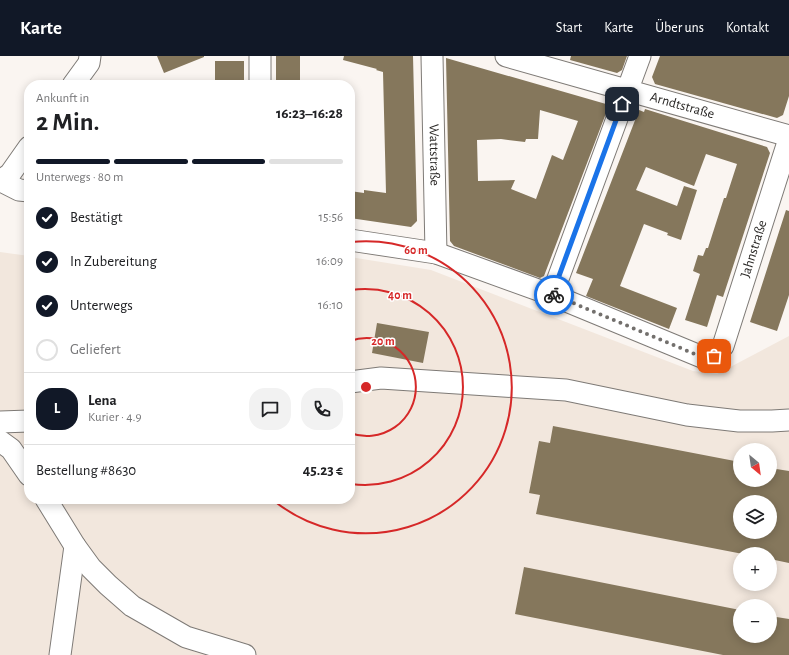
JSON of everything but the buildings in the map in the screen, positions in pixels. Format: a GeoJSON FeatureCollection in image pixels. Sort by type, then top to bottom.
{"type":"FeatureCollection","features":[{"type":"Feature","properties":{"kind":"street"},"geometry":{"type":"LineString","coordinates":[[76,80],[89,62],[90,56]]}},
{"type":"Feature","properties":{"kind":"street"},"geometry":{"type":"LineString","coordinates":[[260,56],[260,80]]}},
{"type":"Feature","properties":{"kind":"street","name":"Wattstraße"},"geometry":{"type":"LineString","coordinates":[[432,56],[436,253]]}},
{"type":"Feature","properties":{"kind":"street","name":"Arndtstraße"},"geometry":{"type":"LineString","coordinates":[[506,56],[789,136]]}},
{"type":"Feature","properties":{"kind":"street"},"geometry":{"type":"LineString","coordinates":[[355,241],[436,253],[552,295],[640,56]]}},
{"type":"Feature","properties":{"kind":"street","name":"Jahnstraße"},"geometry":{"type":"LineString","coordinates":[[552,295],[702,357],[714,356],[723,346],[789,139]]}},
{"type":"Feature","properties":{"kind":"street"},"geometry":{"type":"LineString","coordinates":[[24,154],[10,174],[0,181],[19,190],[24,190]]}},
{"type":"Feature","properties":{"kind":"street"},"geometry":{"type":"LineString","coordinates":[[355,381],[381,378],[566,390],[687,415],[739,421],[772,422],[789,420]]}},
{"type":"Feature","properties":{"kind":"street"},"geometry":{"type":"LineString","coordinates":[[0,422],[24,421]]}},
{"type":"Feature","properties":{"kind":"street"},"geometry":{"type":"LineString","coordinates":[[0,441],[11,449],[24,468]]}},
{"type":"Feature","properties":{"kind":"street"},"geometry":{"type":"LineString","coordinates":[[49,504],[75,546],[91,568],[132,606],[186,637],[245,655]]}},
{"type":"Feature","properties":{"kind":"street"},"geometry":{"type":"LineString","coordinates":[[60,655],[75,546]]}},
{"type":"Feature","properties":{"kind":"shaded area"},"geometry":{"type":"Polygon","coordinates":[[[0,252],[24,255],[24,504],[355,504],[355,258],[431,270],[693,371],[717,374],[789,336],[789,655],[0,655],[0,252]]]}},
{"type":"Feature","properties":{"kind":"way so far"},"geometry":{"type":"LineString","coordinates":[[554,295],[702,357],[714,356]]}},
{"type":"Feature","properties":{"kind":"route"},"geometry":{"type":"LineString","coordinates":[[554,295],[552,295],[622,104]]}}]}
